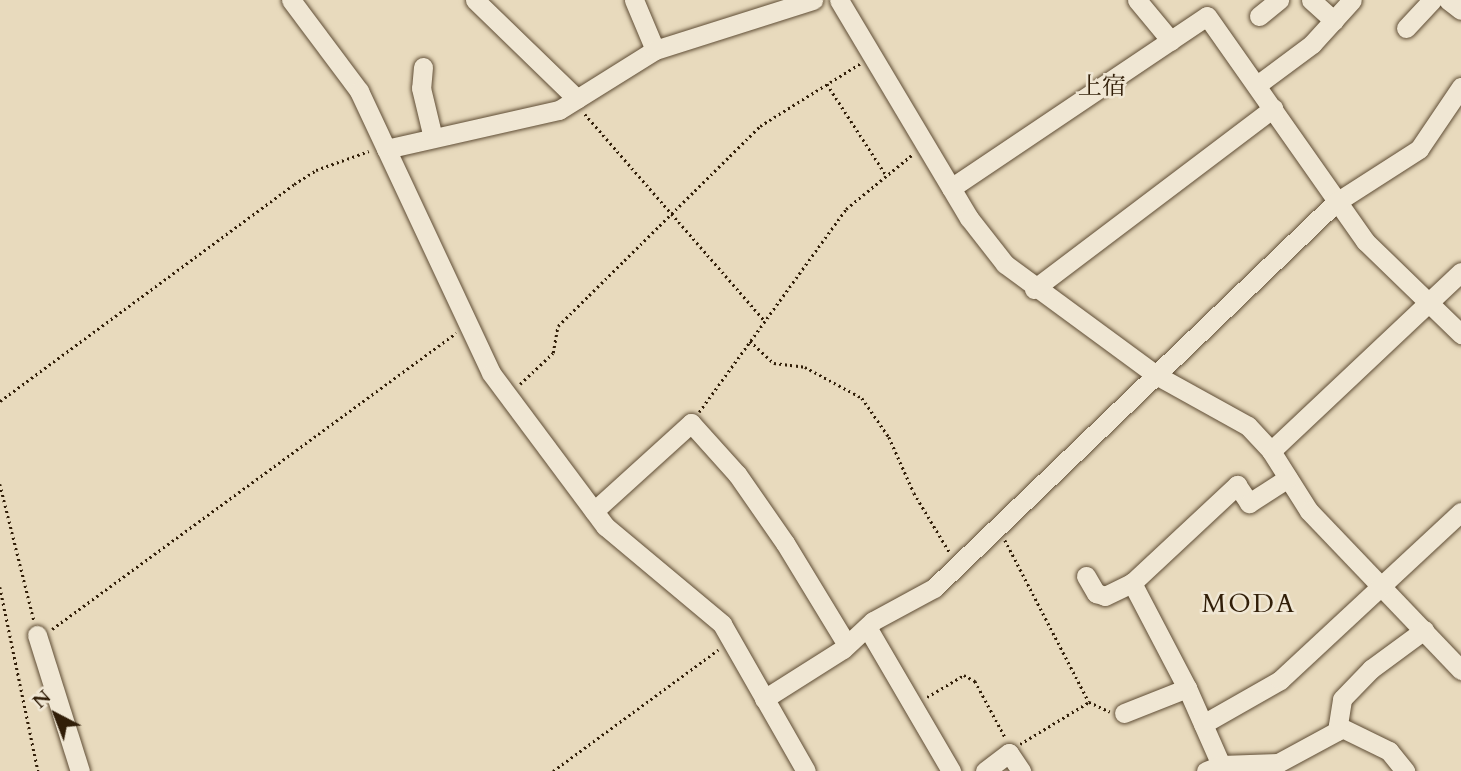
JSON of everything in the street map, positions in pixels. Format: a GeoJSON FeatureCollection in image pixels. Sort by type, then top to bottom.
{"type":"FeatureCollection","features":[{"type":"Feature","properties":{"kind":"street"},"geometry":{"type":"LineString","coordinates":[[291,0],[359,91],[466,325],[508,395],[594,511],[632,552],[709,610],[732,640],[806,771]]}},
{"type":"Feature","properties":{"kind":"street"},"geometry":{"type":"LineString","coordinates":[[475,0],[575,100]]}},
{"type":"Feature","properties":{"kind":"street"},"geometry":{"type":"LineString","coordinates":[[634,0],[654,50]]}},
{"type":"Feature","properties":{"kind":"street"},"geometry":{"type":"LineString","coordinates":[[386,149],[559,110],[654,50],[813,0]]}},
{"type":"Feature","properties":{"kind":"street"},"geometry":{"type":"LineString","coordinates":[[839,0],[951,188],[1005,264],[1034,289],[1156,375],[1248,425],[1271,451],[1309,511],[1383,584],[1461,670]]}},
{"type":"Feature","properties":{"kind":"street"},"geometry":{"type":"LineString","coordinates":[[1137,0],[1171,41]]}},
{"type":"Feature","properties":{"kind":"street"},"geometry":{"type":"LineString","coordinates":[[1259,16],[1279,0]]}},
{"type":"Feature","properties":{"kind":"street"},"geometry":{"type":"LineString","coordinates":[[1257,85],[1334,22],[1352,0]]}},
{"type":"Feature","properties":{"kind":"street"},"geometry":{"type":"LineString","coordinates":[[1406,28],[1432,0]]}},
{"type":"Feature","properties":{"kind":"street"},"geometry":{"type":"LineString","coordinates":[[1448,0],[1461,10]]}},
{"type":"Feature","properties":{"kind":"street"},"geometry":{"type":"LineString","coordinates":[[1315,4],[1334,22]]}},
{"type":"Feature","properties":{"kind":"street"},"geometry":{"type":"LineString","coordinates":[[951,188],[1207,16],[1364,241],[1427,306],[1461,334]]}},
{"type":"Feature","properties":{"kind":"street"},"geometry":{"type":"LineString","coordinates":[[423,67],[421,88],[433,138]]}},
{"type":"Feature","properties":{"kind":"street"},"geometry":{"type":"LineString","coordinates":[[764,699],[847,645],[867,627],[934,588],[1335,203],[1419,149],[1461,87]]}},
{"type":"Feature","properties":{"kind":"street"},"geometry":{"type":"LineString","coordinates":[[1034,289],[1273,108]]}},
{"type":"Feature","properties":{"kind":"street"},"geometry":{"type":"LineString","coordinates":[[1271,451],[1461,272]]}},
{"type":"Feature","properties":{"kind":"street"},"geometry":{"type":"LineString","coordinates":[[594,511],[691,423],[737,474],[785,543],[847,645]]}},
{"type":"Feature","properties":{"kind":"street"},"geometry":{"type":"LineString","coordinates":[[1086,576],[1096,593],[1105,596],[1132,583],[1237,485],[1249,503],[1288,478]]}},
{"type":"Feature","properties":{"kind":"street"},"geometry":{"type":"LineString","coordinates":[[1203,724],[1280,680],[1461,512]]}},
{"type":"Feature","properties":{"kind":"street"},"geometry":{"type":"LineString","coordinates":[[1132,583],[1203,724],[1213,768],[1278,763],[1337,731],[1342,699],[1371,670],[1424,630]]}},
{"type":"Feature","properties":{"kind":"street"},"geometry":{"type":"LineString","coordinates":[[867,627],[910,706],[951,771]]}},
{"type":"Feature","properties":{"kind":"street"},"geometry":{"type":"LineString","coordinates":[[37,635],[80,771]]}},
{"type":"Feature","properties":{"kind":"street"},"geometry":{"type":"LineString","coordinates":[[1124,713],[1187,688]]}},
{"type":"Feature","properties":{"kind":"street"},"geometry":{"type":"LineString","coordinates":[[1338,726],[1389,751],[1405,771]]}},
{"type":"Feature","properties":{"kind":"street"},"geometry":{"type":"LineString","coordinates":[[985,771],[1010,751],[1021,771]]}},
{"type":"Feature","properties":{"kind":"path"},"geometry":{"type":"LineString","coordinates":[[508,395],[550,358],[558,326],[760,126],[872,56]]}},
{"type":"Feature","properties":{"kind":"path"},"geometry":{"type":"LineString","coordinates":[[827,84],[886,175]]}},
{"type":"Feature","properties":{"kind":"path"},"geometry":{"type":"LineString","coordinates":[[575,100],[764,320]]}},
{"type":"Feature","properties":{"kind":"path"},"geometry":{"type":"LineString","coordinates":[[691,423],[846,209],[925,144]]}},
{"type":"Feature","properties":{"kind":"path"},"geometry":{"type":"LineString","coordinates":[[0,401],[316,170],[367,151],[386,149]]}},
{"type":"Feature","properties":{"kind":"path"},"geometry":{"type":"LineString","coordinates":[[0,484],[37,635],[466,325]]}},
{"type":"Feature","properties":{"kind":"path"},"geometry":{"type":"LineString","coordinates":[[750,341],[774,363],[805,367],[862,398],[889,437],[914,493],[958,565]]}},
{"type":"Feature","properties":{"kind":"path"},"geometry":{"type":"LineString","coordinates":[[997,528],[1089,702],[1107,712],[1124,713]]}},
{"type":"Feature","properties":{"kind":"path"},"geometry":{"type":"LineString","coordinates":[[0,587],[38,770]]}},
{"type":"Feature","properties":{"kind":"path"},"geometry":{"type":"LineString","coordinates":[[553,771],[732,640]]}},
{"type":"Feature","properties":{"kind":"path"},"geometry":{"type":"LineString","coordinates":[[910,706],[964,675],[975,681],[1010,751],[1089,702]]}},
{"type":"Feature","properties":{"kind":"district","name":"上宿"},"geometry":{"type":"Point","coordinates":[1102,87]}},
{"type":"Feature","properties":{"kind":"district","name":"MODA"},"geometry":{"type":"Point","coordinates":[1249,604]}}]}
